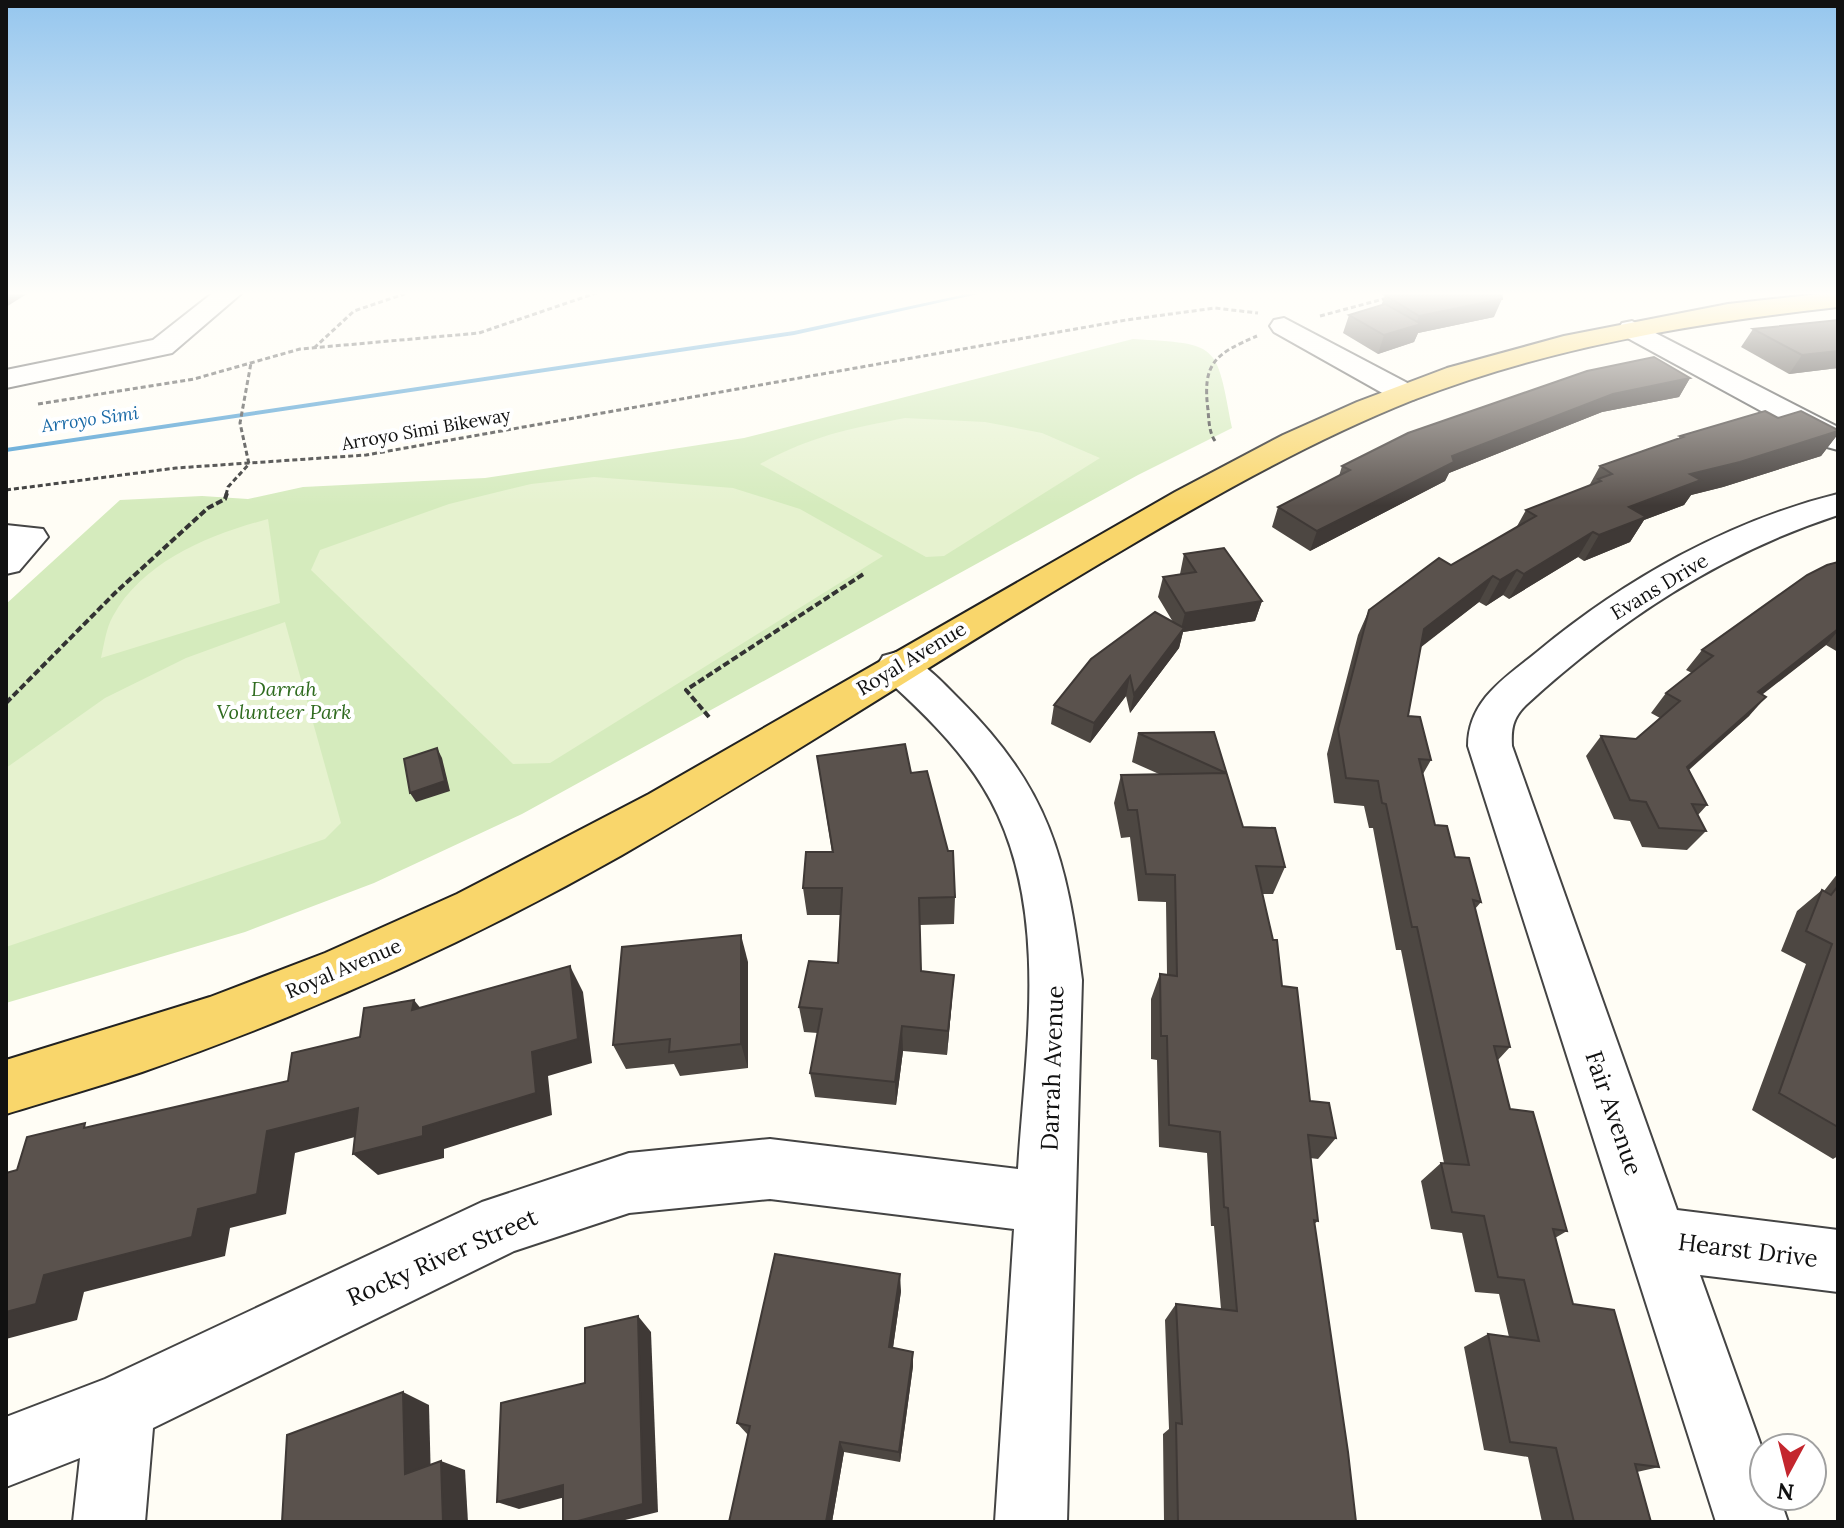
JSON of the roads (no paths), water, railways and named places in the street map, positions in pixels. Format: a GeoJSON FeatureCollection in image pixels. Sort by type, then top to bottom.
{"type":"FeatureCollection","features":[{"type":"Feature","properties":{"kind":"main road","name":"Royal Avenue"},"geometry":{"type":"LineString","coordinates":[[6,1087],[141,1046],[296,988],[403,943],[662,809],[897,666],[1237,470],[1331,424],[1404,393],[1497,363]]}},
{"type":"Feature","properties":{"kind":"street"},"geometry":{"type":"LineString","coordinates":[[6,379],[83,363]]}},
{"type":"Feature","properties":{"kind":"street"},"geometry":{"type":"LineString","coordinates":[[1351,363],[1404,393]]}},
{"type":"Feature","properties":{"kind":"street"},"geometry":{"type":"LineString","coordinates":[[1696,363],[1838,440]]}},
{"type":"Feature","properties":{"kind":"street","name":"Evans Drive"},"geometry":{"type":"LineString","coordinates":[[1502,704],[1578,637],[1657,584],[1739,541],[1838,504]]}},
{"type":"Feature","properties":{"kind":"street"},"geometry":{"type":"LineString","coordinates":[[6,536],[30,537],[6,563]]}},
{"type":"Feature","properties":{"kind":"street","name":"Darrah Avenue"},"geometry":{"type":"LineString","coordinates":[[897,666],[939,701],[1011,792],[1033,841],[1048,902],[1056,980],[1031,1522]]}},
{"type":"Feature","properties":{"kind":"street","name":"Fair Avenue"},"geometry":{"type":"LineString","coordinates":[[1502,704],[1491,723],[1490,746],[1752,1522]]}},
{"type":"Feature","properties":{"kind":"street","name":"Rocky River Street"},"geometry":{"type":"LineString","coordinates":[[6,1452],[120,1408],[504,1224],[629,1183],[770,1169],[1047,1203]]}},
{"type":"Feature","properties":{"kind":"street","name":"Hearst Drive"},"geometry":{"type":"LineString","coordinates":[[1657,1239],[1838,1261]]}},
{"type":"Feature","properties":{"kind":"street"},"geometry":{"type":"LineString","coordinates":[[109,1522],[120,1408]]}},
{"type":"Feature","properties":{"kind":"waterway","name":"Arroyo Simi"},"geometry":{"type":"LineString","coordinates":[[6,450],[590,363]]}},
{"type":"Feature","properties":{"kind":"park label","name":"Darrah Volunteer Park"},"geometry":{"type":"Point","coordinates":[284,700]}}]}
